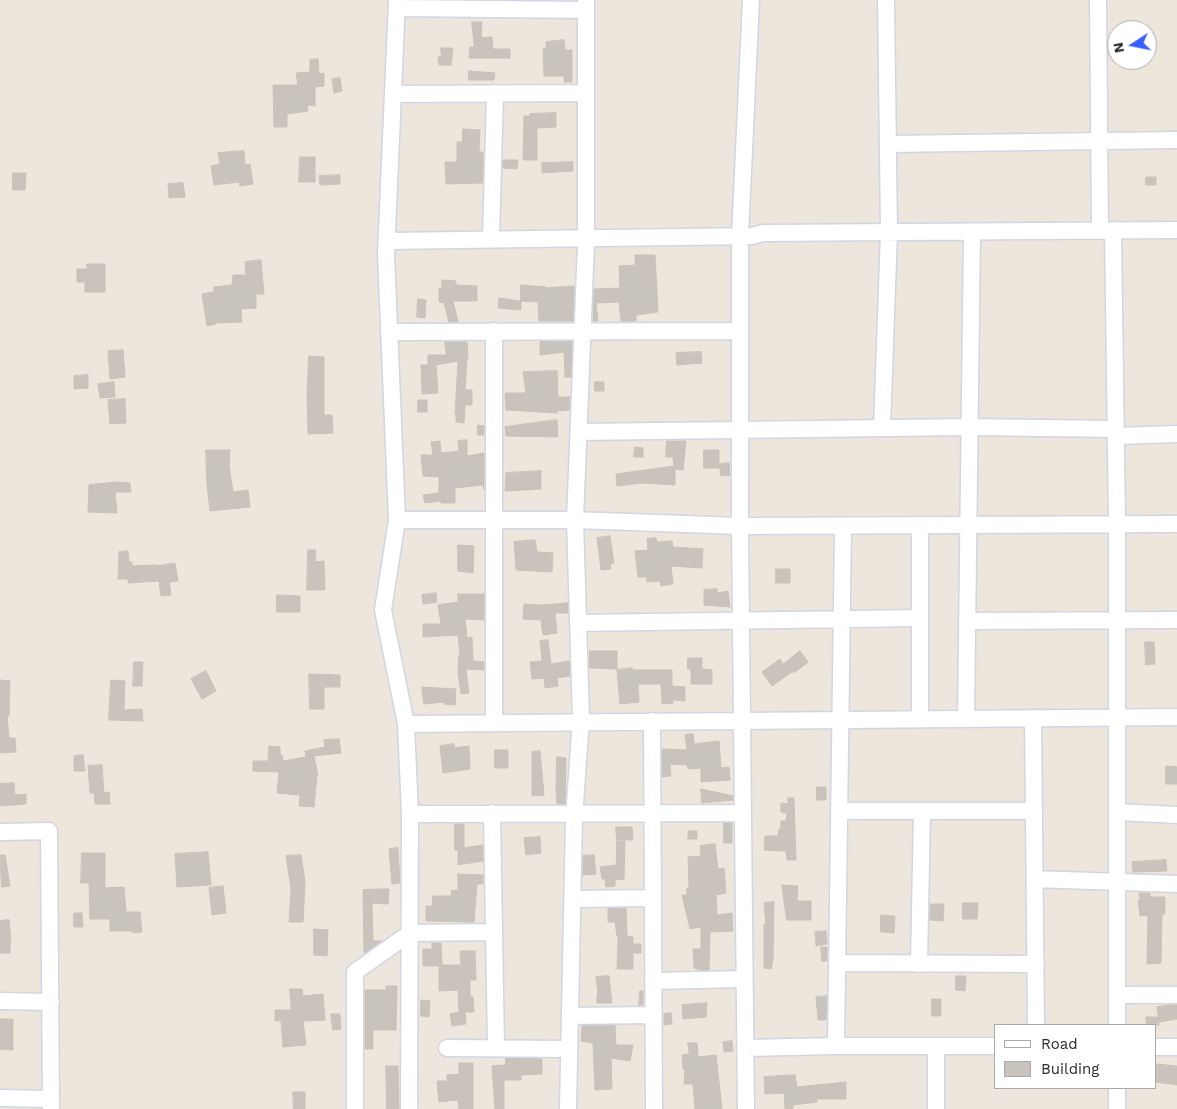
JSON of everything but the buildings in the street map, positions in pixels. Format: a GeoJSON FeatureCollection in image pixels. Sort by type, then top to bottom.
{"type":"FeatureCollection","features":[{"type":"Feature","properties":{"kind":"street"},"geometry":{"type":"LineString","coordinates":[[746,1109],[740,526],[740,236],[751,0]]}},
{"type":"Feature","properties":{"kind":"street"},"geometry":{"type":"LineString","coordinates":[[882,428],[889,232],[886,0]]}},
{"type":"Feature","properties":{"kind":"street"},"geometry":{"type":"LineString","coordinates":[[1098,0],[1099,142],[1106,230],[1116,432],[1117,1024]]}},
{"type":"Feature","properties":{"kind":"street"},"geometry":{"type":"LineString","coordinates":[[410,1109],[410,814],[406,724],[383,610],[397,520],[387,241],[397,4],[586,5],[586,238],[576,520],[581,722],[572,899],[568,1109]]}},
{"type":"Feature","properties":{"kind":"street"},"geometry":{"type":"LineString","coordinates":[[393,94],[586,93]]}},
{"type":"Feature","properties":{"kind":"street"},"geometry":{"type":"LineString","coordinates":[[492,239],[495,94]]}},
{"type":"Feature","properties":{"kind":"street"},"geometry":{"type":"LineString","coordinates":[[888,144],[1177,140]]}},
{"type":"Feature","properties":{"kind":"street"},"geometry":{"type":"LineString","coordinates":[[387,241],[889,232],[1177,230]]}},
{"type":"Feature","properties":{"kind":"street"},"geometry":{"type":"LineString","coordinates":[[966,718],[972,232]]}},
{"type":"Feature","properties":{"kind":"street"},"geometry":{"type":"LineString","coordinates":[[494,331],[494,723]]}},
{"type":"Feature","properties":{"kind":"street"},"geometry":{"type":"LineString","coordinates":[[389,332],[740,331]]}},
{"type":"Feature","properties":{"kind":"street"},"geometry":{"type":"LineString","coordinates":[[578,432],[969,427],[1177,434]]}},
{"type":"Feature","properties":{"kind":"street"},"geometry":{"type":"LineString","coordinates":[[397,520],[576,520],[740,526],[1177,524]]}},
{"type":"Feature","properties":{"kind":"street"},"geometry":{"type":"LineString","coordinates":[[920,525],[920,719]]}},
{"type":"Feature","properties":{"kind":"street"},"geometry":{"type":"LineString","coordinates":[[836,1046],[843,526]]}},
{"type":"Feature","properties":{"kind":"street"},"geometry":{"type":"LineString","coordinates":[[578,623],[920,618]]}},
{"type":"Feature","properties":{"kind":"street"},"geometry":{"type":"LineString","coordinates":[[967,621],[1177,620]]}},
{"type":"Feature","properties":{"kind":"street"},"geometry":{"type":"LineString","coordinates":[[406,724],[1177,717]]}},
{"type":"Feature","properties":{"kind":"street"},"geometry":{"type":"LineString","coordinates":[[1033,718],[1036,1024]]}},
{"type":"Feature","properties":{"kind":"street"},"geometry":{"type":"LineString","coordinates":[[652,721],[654,1109]]}},
{"type":"Feature","properties":{"kind":"street"},"geometry":{"type":"LineString","coordinates":[[839,810],[1034,811]]}},
{"type":"Feature","properties":{"kind":"street"},"geometry":{"type":"LineString","coordinates":[[919,964],[922,811]]}},
{"type":"Feature","properties":{"kind":"street"},"geometry":{"type":"LineString","coordinates":[[1117,812],[1177,815]]}},
{"type":"Feature","properties":{"kind":"street"},"geometry":{"type":"LineString","coordinates":[[410,814],[742,813]]}},
{"type":"Feature","properties":{"kind":"street"},"geometry":{"type":"LineString","coordinates":[[492,814],[496,1047]]}},
{"type":"Feature","properties":{"kind":"street"},"geometry":{"type":"LineString","coordinates":[[0,832],[49,831],[51,1104],[0,1098]]}},
{"type":"Feature","properties":{"kind":"street"},"geometry":{"type":"LineString","coordinates":[[1035,880],[1177,884]]}},
{"type":"Feature","properties":{"kind":"street"},"geometry":{"type":"LineString","coordinates":[[572,899],[653,898]]}},
{"type":"Feature","properties":{"kind":"street"},"geometry":{"type":"LineString","coordinates":[[355,1109],[355,972],[410,933],[494,932]]}},
{"type":"Feature","properties":{"kind":"street"},"geometry":{"type":"LineString","coordinates":[[837,963],[1036,964]]}},
{"type":"Feature","properties":{"kind":"street"},"geometry":{"type":"LineString","coordinates":[[653,981],[744,979]]}},
{"type":"Feature","properties":{"kind":"street"},"geometry":{"type":"LineString","coordinates":[[1117,994],[1177,995]]}},
{"type":"Feature","properties":{"kind":"street"},"geometry":{"type":"LineString","coordinates":[[0,1001],[51,1002]]}},
{"type":"Feature","properties":{"kind":"street"},"geometry":{"type":"LineString","coordinates":[[570,1016],[654,1015]]}},
{"type":"Feature","properties":{"kind":"street"},"geometry":{"type":"LineString","coordinates":[[936,1046],[936,1109]]}},
{"type":"Feature","properties":{"kind":"street"},"geometry":{"type":"LineString","coordinates":[[745,1048],[994,1046]]}},
{"type":"Feature","properties":{"kind":"street"},"geometry":{"type":"LineString","coordinates":[[1157,1047],[1177,1047]]}},
{"type":"Feature","properties":{"kind":"street"},"geometry":{"type":"LineString","coordinates":[[446,1048],[569,1048]]}},
{"type":"Feature","properties":{"kind":"street"},"geometry":{"type":"LineString","coordinates":[[1117,1089],[1117,1109]]}}]}
